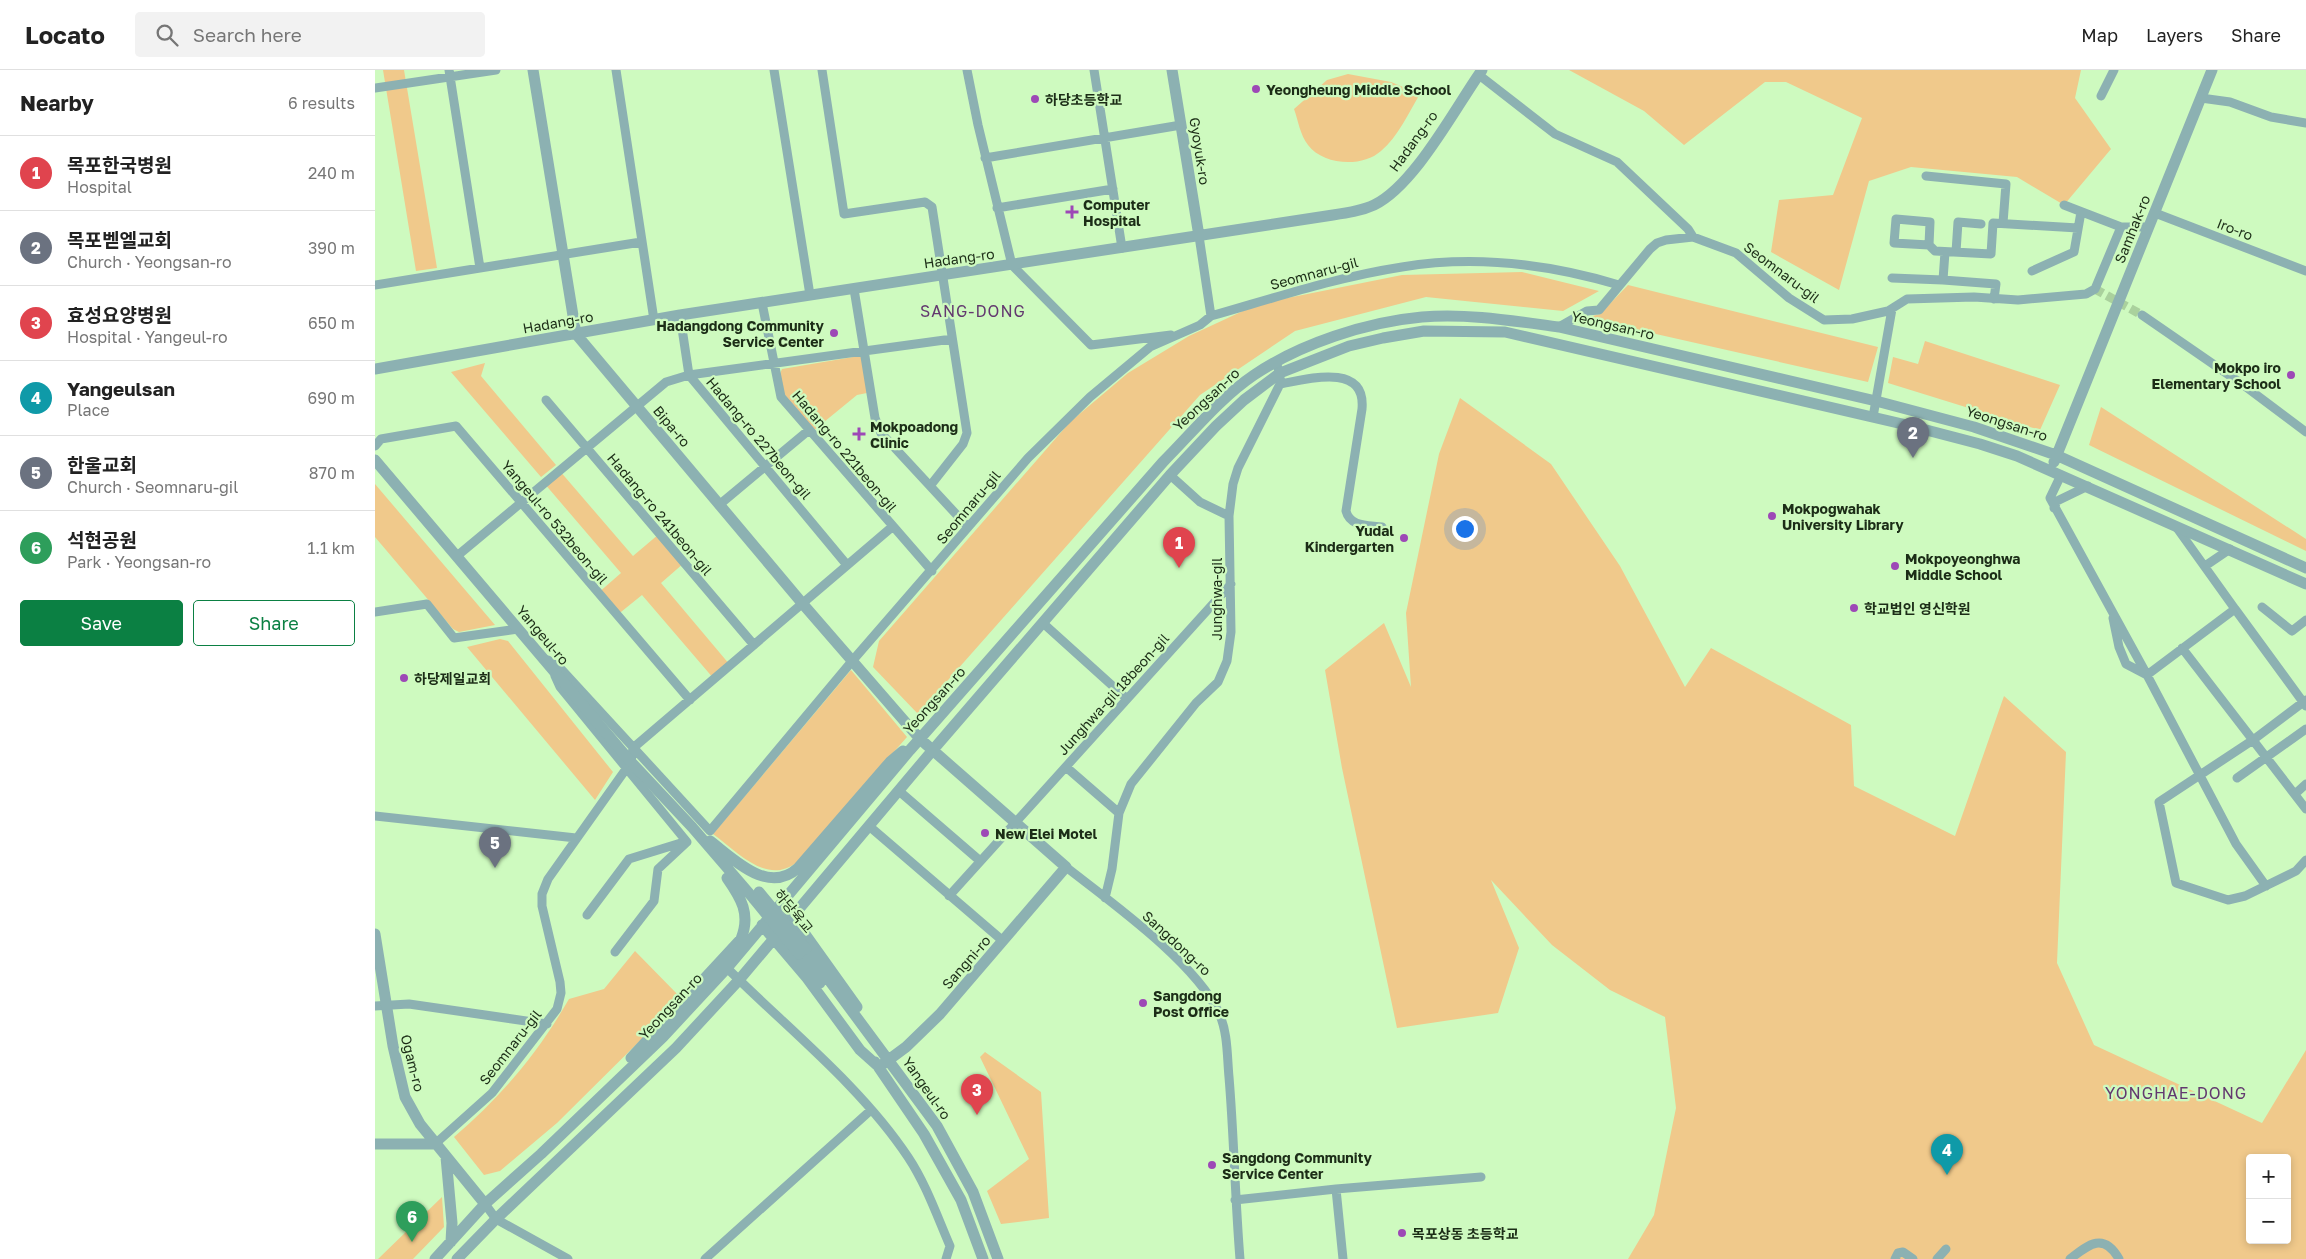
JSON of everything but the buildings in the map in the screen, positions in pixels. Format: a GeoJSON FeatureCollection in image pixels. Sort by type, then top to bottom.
{"type":"FeatureCollection","features":[{"type":"Feature","properties":{"kind":"street"},"geometry":{"type":"LineString","coordinates":[[375,88],[450,73],[497,70]]}},
{"type":"Feature","properties":{"kind":"street"},"geometry":{"type":"LineString","coordinates":[[533,70],[576,334]]}},
{"type":"Feature","properties":{"kind":"street"},"geometry":{"type":"LineString","coordinates":[[616,70],[654,320]]}},
{"type":"Feature","properties":{"kind":"street"},"geometry":{"type":"LineString","coordinates":[[775,70],[810,296]]}},
{"type":"Feature","properties":{"kind":"street"},"geometry":{"type":"LineString","coordinates":[[822,70],[844,214],[925,202],[932,207],[967,433],[963,444],[930,486]]}},
{"type":"Feature","properties":{"kind":"street"},"geometry":{"type":"LineString","coordinates":[[967,70],[985,158],[1012,265],[1091,345],[1176,336]]}},
{"type":"Feature","properties":{"kind":"street"},"geometry":{"type":"LineString","coordinates":[[1094,70],[1122,248]]}},
{"type":"Feature","properties":{"kind":"street","name":"Gyoyuk-ro"},"geometry":{"type":"LineString","coordinates":[[1172,70],[1199,236]]}},
{"type":"Feature","properties":{"kind":"street"},"geometry":{"type":"LineString","coordinates":[[2101,96],[2114,70]]}},
{"type":"Feature","properties":{"kind":"street","name":"Samhak-ro"},"geometry":{"type":"LineString","coordinates":[[2057,455],[2212,70]]}},
{"type":"Feature","properties":{"kind":"street"},"geometry":{"type":"LineString","coordinates":[[450,73],[480,268]]}},
{"type":"Feature","properties":{"kind":"street"},"geometry":{"type":"LineString","coordinates":[[1481,73],[1555,134],[1617,162],[1688,229],[1693,237]]}},
{"type":"Feature","properties":{"kind":"street","name":"Hadang-ro"},"geometry":{"type":"LineString","coordinates":[[375,369],[680,315],[1341,214],[1376,204],[1405,180],[1481,73]]}},
{"type":"Feature","properties":{"kind":"street"},"geometry":{"type":"LineString","coordinates":[[2201,98],[2230,102],[2271,117],[2306,124]]}},
{"type":"Feature","properties":{"kind":"street"},"geometry":{"type":"LineString","coordinates":[[985,158],[1181,125]]}},
{"type":"Feature","properties":{"kind":"street"},"geometry":{"type":"LineString","coordinates":[[1926,176],[2006,184],[2003,223]]}},
{"type":"Feature","properties":{"kind":"street"},"geometry":{"type":"LineString","coordinates":[[997,208],[1113,189]]}},
{"type":"Feature","properties":{"kind":"street"},"geometry":{"type":"LineString","coordinates":[[2064,206],[2121,227],[2149,226]]}},
{"type":"Feature","properties":{"kind":"street"},"geometry":{"type":"LineString","coordinates":[[2031,270],[2075,252],[2081,212]]}},
{"type":"Feature","properties":{"kind":"street","name":"Iro-ro"},"geometry":{"type":"LineString","coordinates":[[2155,213],[2306,271]]}},
{"type":"Feature","properties":{"kind":"street"},"geometry":{"type":"LineString","coordinates":[[1929,245],[1930,222],[1896,219],[1894,242],[1929,245],[1935,251],[1945,252],[1991,254],[1993,223],[2078,228]]}},
{"type":"Feature","properties":{"kind":"street"},"geometry":{"type":"LineString","coordinates":[[1956,252],[1958,222],[1981,224]]}},
{"type":"Feature","properties":{"kind":"street","name":"Seomnaru-gil"},"geometry":{"type":"LineString","coordinates":[[633,748],[710,831],[853,660],[932,571],[1027,458],[1090,397],[1150,347],[1176,336],[1211,316],[1338,280],[1404,266],[1471,262],[1544,267],[1619,285],[1657,243],[1693,237],[1736,252],[1789,298],[1824,320],[1852,319],[1892,309],[1907,299],[2018,300],[2086,294],[2095,289],[2121,227]]}},
{"type":"Feature","properties":{"kind":"street"},"geometry":{"type":"LineString","coordinates":[[1199,236],[1211,316]]}},
{"type":"Feature","properties":{"kind":"street"},"geometry":{"type":"LineString","coordinates":[[375,284],[641,242]]}},
{"type":"Feature","properties":{"kind":"street"},"geometry":{"type":"LineString","coordinates":[[1943,280],[1945,252]]}},
{"type":"Feature","properties":{"kind":"street"},"geometry":{"type":"LineString","coordinates":[[1892,278],[1996,284],[1994,299]]}},
{"type":"Feature","properties":{"kind":"street"},"geometry":{"type":"LineString","coordinates":[[1559,327],[1587,311],[1599,310],[1609,301],[1619,285]]}},
{"type":"Feature","properties":{"kind":"street"},"geometry":{"type":"LineString","coordinates":[[854,289],[875,418],[881,433],[968,527]]}},
{"type":"Feature","properties":{"kind":"street","name":"Hadang-ro 221beon-gil"},"geometry":{"type":"LineString","coordinates":[[762,303],[772,364],[781,397],[932,571]]}},
{"type":"Feature","properties":{"kind":"street"},"geometry":{"type":"LineString","coordinates":[[1873,418],[1892,309]]}},
{"type":"Feature","properties":{"kind":"street","name":"Hadang-ro 227beon-gil"},"geometry":{"type":"LineString","coordinates":[[680,315],[689,375],[847,566]]}},
{"type":"Feature","properties":{"kind":"street"},"geometry":{"type":"LineString","coordinates":[[2142,315],[2242,384],[2306,432]]}},
{"type":"Feature","properties":{"kind":"street","name":"Yeongsan-ro"},"geometry":{"type":"LineString","coordinates":[[457,1259],[496,1219],[676,1048],[739,980],[932,751],[1044,624],[1170,476],[1216,426],[1244,400],[1279,373],[1346,332],[1422,317],[1463,317],[1559,327],[1876,401],[1974,426],[2057,455],[2306,568]]}},
{"type":"Feature","properties":{"kind":"street","name":"Yeongsan-ro"},"geometry":{"type":"LineString","coordinates":[[435,1259],[485,1204],[541,1154],[663,1038],[727,968],[921,739],[1163,462],[1234,391],[1253,376],[1279,373],[1349,346],[1383,338],[1424,331],[1505,332],[1981,444],[2056,472],[2305,584]]}},
{"type":"Feature","properties":{"kind":"street","name":"Bipa-ro"},"geometry":{"type":"LineString","coordinates":[[576,334],[802,604],[921,739]]}},
{"type":"Feature","properties":{"kind":"street"},"geometry":{"type":"LineString","coordinates":[[457,556],[665,382],[689,375],[952,339]]}},
{"type":"Feature","properties":{"kind":"street"},"geometry":{"type":"LineString","coordinates":[[1279,373],[1310,378],[1332,377],[1353,383],[1361,391],[1362,409],[1345,511],[1348,518],[1353,522],[1382,527]]}},
{"type":"Feature","properties":{"kind":"street","name":"Junghwa-gil"},"geometry":{"type":"LineString","coordinates":[[1105,898],[1113,869],[1119,813],[1131,784],[1143,766],[1196,703],[1218,682],[1230,651],[1229,516],[1233,484],[1238,468],[1279,373]]}},
{"type":"Feature","properties":{"kind":"street","name":"Hadang-ro 241beon-gil"},"geometry":{"type":"LineString","coordinates":[[545,400],[754,645]]}},
{"type":"Feature","properties":{"kind":"street","name":"Yangeul-ro 532beon-gil"},"geometry":{"type":"LineString","coordinates":[[375,446],[381,439],[456,426],[690,700]]}},
{"type":"Feature","properties":{"kind":"street"},"geometry":{"type":"LineString","coordinates":[[719,505],[809,430]]}},
{"type":"Feature","properties":{"kind":"street"},"geometry":{"type":"LineString","coordinates":[[2057,455],[2056,472],[2050,498],[2054,508],[2147,675],[2236,844],[2266,886]]}},
{"type":"Feature","properties":{"kind":"street","name":"Yangeul-ro"},"geometry":{"type":"LineString","coordinates":[[375,460],[549,665],[628,766],[692,827],[756,896]]}},
{"type":"Feature","properties":{"kind":"street"},"geometry":{"type":"LineString","coordinates":[[1170,476],[1200,502],[1229,516]]}},
{"type":"Feature","properties":{"kind":"street"},"geometry":{"type":"LineString","coordinates":[[2054,508],[2057,501],[2088,486]]}},
{"type":"Feature","properties":{"kind":"street"},"geometry":{"type":"LineString","coordinates":[[2176,526],[2305,703],[2159,802],[2176,883],[2228,900],[2245,896],[2296,871],[2306,860]]}},
{"type":"Feature","properties":{"kind":"street"},"geometry":{"type":"LineString","coordinates":[[687,842],[628,766],[633,748],[892,527]]}},
{"type":"Feature","properties":{"kind":"street"},"geometry":{"type":"LineString","coordinates":[[2205,566],[2230,549]]}},
{"type":"Feature","properties":{"kind":"street","name":"Junghwa-gil 18beon-gil"},"geometry":{"type":"LineString","coordinates":[[949,896],[979,860],[1016,822],[1231,584]]}},
{"type":"Feature","properties":{"kind":"street"},"geometry":{"type":"LineString","coordinates":[[375,612],[427,604],[454,638],[518,629]]}},
{"type":"Feature","properties":{"kind":"street"},"geometry":{"type":"LineString","coordinates":[[2262,607],[2292,631],[2306,620]]}},
{"type":"Feature","properties":{"kind":"street"},"geometry":{"type":"LineString","coordinates":[[2147,675],[2235,608]]}},
{"type":"Feature","properties":{"kind":"street"},"geometry":{"type":"LineString","coordinates":[[2111,610],[2119,647],[2126,664],[2147,675]]}},
{"type":"Feature","properties":{"kind":"street"},"geometry":{"type":"LineString","coordinates":[[1044,624],[1126,698]]}},
{"type":"Feature","properties":{"kind":"street"},"geometry":{"type":"LineString","coordinates":[[2182,648],[2306,809]]}},
{"type":"Feature","properties":{"kind":"street"},"geometry":{"type":"LineString","coordinates":[[538,653],[562,670],[633,748]]}},
{"type":"Feature","properties":{"kind":"street"},"geometry":{"type":"LineString","coordinates":[[2237,778],[2265,756],[2306,729]]}},
{"type":"Feature","properties":{"kind":"street"},"geometry":{"type":"LineString","coordinates":[[692,827],[756,874],[769,878],[788,875],[799,868],[890,762],[921,739]]}},
{"type":"Feature","properties":{"kind":"street","name":"Sangdong-ro"},"geometry":{"type":"LineString","coordinates":[[921,739],[932,751],[1197,979],[1220,1015],[1225,1033],[1232,1110],[1235,1200],[1240,1259]]}},
{"type":"Feature","properties":{"kind":"street","name":"Seomnaru-gil"},"geometry":{"type":"LineString","coordinates":[[435,1144],[492,1093],[557,1009],[561,993],[560,982],[541,906],[542,894],[548,879],[567,855],[628,766]]}},
{"type":"Feature","properties":{"kind":"street"},"geometry":{"type":"LineString","coordinates":[[1066,767],[1119,813]]}},
{"type":"Feature","properties":{"kind":"street"},"geometry":{"type":"LineString","coordinates":[[2295,794],[2306,784]]}},
{"type":"Feature","properties":{"kind":"street"},"geometry":{"type":"LineString","coordinates":[[899,791],[979,860]]}},
{"type":"Feature","properties":{"kind":"street"},"geometry":{"type":"LineString","coordinates":[[375,816],[577,838]]}},
{"type":"Feature","properties":{"kind":"street"},"geometry":{"type":"LineString","coordinates":[[869,826],[1003,941]]}},
{"type":"Feature","properties":{"kind":"street"},"geometry":{"type":"LineString","coordinates":[[541,1154],[741,939],[746,918],[742,900],[692,827]]}},
{"type":"Feature","properties":{"kind":"street"},"geometry":{"type":"LineString","coordinates":[[587,916],[629,859],[687,842]]}},
{"type":"Feature","properties":{"kind":"street"},"geometry":{"type":"LineString","coordinates":[[615,952],[654,901],[658,869],[687,842]]}},
{"type":"Feature","properties":{"kind":"street","name":"Sangni-ro"},"geometry":{"type":"LineString","coordinates":[[884,1063],[911,1042],[940,1014],[1066,867]]}},
{"type":"Feature","properties":{"kind":"street","name":"하당육교"},"geometry":{"type":"LineString","coordinates":[[756,896],[803,952]]}},
{"type":"Feature","properties":{"kind":"street"},"geometry":{"type":"LineString","coordinates":[[782,902],[794,916],[873,1030],[884,1063]]}},
{"type":"Feature","properties":{"kind":"street"},"geometry":{"type":"LineString","coordinates":[[762,925],[807,978],[860,1050],[884,1063]]}},
{"type":"Feature","properties":{"kind":"street","name":"Ogam-ro"},"geometry":{"type":"LineString","coordinates":[[375,934],[380,1006],[405,1097],[419,1124],[485,1204]]}},
{"type":"Feature","properties":{"kind":"street","name":"Yangeul-ro"},"geometry":{"type":"LineString","coordinates":[[803,952],[884,1063],[937,1126],[973,1192],[998,1259]]}},
{"type":"Feature","properties":{"kind":"street"},"geometry":{"type":"LineString","coordinates":[[727,968],[794,1030],[871,1110],[907,1156],[923,1183],[950,1246],[947,1258]]}},
{"type":"Feature","properties":{"kind":"street"},"geometry":{"type":"LineString","coordinates":[[380,1006],[409,1004],[547,1024]]}},
{"type":"Feature","properties":{"kind":"street","name":"Yangeul-ro"},"geometry":{"type":"LineString","coordinates":[[884,1063],[956,1192],[983,1259]]}},
{"type":"Feature","properties":{"kind":"street"},"geometry":{"type":"LineString","coordinates":[[705,1259],[871,1110]]}},
{"type":"Feature","properties":{"kind":"street"},"geometry":{"type":"LineString","coordinates":[[375,1144],[435,1144]]}},
{"type":"Feature","properties":{"kind":"street"},"geometry":{"type":"LineString","coordinates":[[446,1157],[452,1223],[451,1242]]}},
{"type":"Feature","properties":{"kind":"street"},"geometry":{"type":"LineString","coordinates":[[1235,1200],[1336,1189],[1481,1177]]}},
{"type":"Feature","properties":{"kind":"street"},"geometry":{"type":"LineString","coordinates":[[1336,1189],[1343,1259]]}},
{"type":"Feature","properties":{"kind":"street"},"geometry":{"type":"LineString","coordinates":[[485,1204],[496,1219],[568,1259]]}},
{"type":"Feature","properties":{"kind":"street"},"geometry":{"type":"LineString","coordinates":[[2070,1259],[2088,1245],[2101,1242],[2112,1247],[2119,1259]]}},
{"type":"Feature","properties":{"kind":"street"},"geometry":{"type":"LineString","coordinates":[[1937,1259],[1946,1249]]}},
{"type":"Feature","properties":{"kind":"street"},"geometry":{"type":"LineString","coordinates":[[1895,1259],[1898,1253],[1903,1252],[1913,1259]]}},
{"type":"Feature","properties":{"kind":"shaded area"},"geometry":{"type":"Polygon","coordinates":[[[383,70],[404,70],[437,268],[416,271],[383,70]]]}},
{"type":"Feature","properties":{"kind":"shaded area"},"geometry":{"type":"Polygon","coordinates":[[[1569,70],[2081,70],[2075,98],[2111,149],[2064,205],[2017,177],[1911,167],[1869,181],[1839,290],[1771,252],[1779,200],[1833,195],[1862,118],[1786,82],[1765,82],[1684,145],[1644,111],[1569,70]]]}},
{"type":"Feature","properties":{"kind":"shaded area"},"geometry":{"type":"Polygon","coordinates":[[[1348,74],[1391,82],[1420,94],[1398,132],[1387,145],[1373,156],[1354,162],[1333,160],[1315,152],[1303,137],[1294,109],[1327,80],[1348,74]]]}},
{"type":"Feature","properties":{"kind":"shaded area"},"geometry":{"type":"Polygon","coordinates":[[[1522,272],[1599,291],[1563,311],[1426,297],[1295,331],[1200,395],[918,714],[873,667],[879,641],[1070,422],[1128,373],[1189,336],[1258,304],[1402,275],[1522,272]]]}},
{"type":"Feature","properties":{"kind":"shaded area"},"geometry":{"type":"Polygon","coordinates":[[[1628,285],[1878,347],[1868,382],[1585,318],[1600,314],[1628,285]]]}},
{"type":"Feature","properties":{"kind":"shaded area"},"geometry":{"type":"Polygon","coordinates":[[[1925,341],[2060,385],[2040,430],[1888,383],[1893,357],[1918,364],[1925,341]]]}},
{"type":"Feature","properties":{"kind":"shaded area"},"geometry":{"type":"Polygon","coordinates":[[[859,356],[862,358],[867,393],[857,395],[813,431],[784,394],[780,377],[782,369],[859,356]]]}},
{"type":"Feature","properties":{"kind":"shaded area"},"geometry":{"type":"Polygon","coordinates":[[[485,363],[481,376],[556,465],[541,477],[451,372],[485,363]]]}},
{"type":"Feature","properties":{"kind":"shaded area"},"geometry":{"type":"Polygon","coordinates":[[[1460,398],[1551,464],[1620,566],[1685,687],[1711,648],[1851,725],[1854,786],[1955,836],[2004,696],[2066,752],[2057,963],[2094,1045],[2262,1123],[2306,1050],[2306,1259],[1628,1259],[1654,1215],[1676,1108],[1665,1017],[1610,990],[1552,945],[1491,880],[1519,948],[1498,1013],[1397,1028],[1342,768],[1325,670],[1384,623],[1411,687],[1406,613],[1439,454],[1460,398]]]}},
{"type":"Feature","properties":{"kind":"shaded area"},"geometry":{"type":"Polygon","coordinates":[[[2101,407],[2306,539],[2306,551],[2089,445],[2101,407]]]}},
{"type":"Feature","properties":{"kind":"shaded area"},"geometry":{"type":"Polygon","coordinates":[[[559,470],[633,556],[659,534],[684,563],[661,583],[730,665],[714,679],[642,595],[616,616],[597,594],[621,573],[544,483],[559,470]]]}},
{"type":"Feature","properties":{"kind":"shaded area"},"geometry":{"type":"Polygon","coordinates":[[[375,484],[495,625],[459,632],[453,629],[375,537],[375,484]]]}},
{"type":"Feature","properties":{"kind":"shaded area"},"geometry":{"type":"Polygon","coordinates":[[[500,639],[508,641],[613,772],[595,800],[467,647],[500,639]]]}},
{"type":"Feature","properties":{"kind":"shaded area"},"geometry":{"type":"Polygon","coordinates":[[[851,670],[907,737],[796,863],[785,869],[774,870],[753,864],[713,834],[851,670]]]}},
{"type":"Feature","properties":{"kind":"shaded area"},"geometry":{"type":"Polygon","coordinates":[[[635,951],[682,999],[557,1123],[500,1171],[484,1175],[454,1137],[503,1090],[545,1038],[569,999],[604,989],[635,951]]]}},
{"type":"Feature","properties":{"kind":"shaded area"},"geometry":{"type":"Polygon","coordinates":[[[985,1052],[1041,1092],[1049,1218],[1001,1224],[987,1191],[1029,1159],[980,1057],[985,1052]]]}},
{"type":"Feature","properties":{"kind":"shaded area"},"geometry":{"type":"Polygon","coordinates":[[[442,1197],[444,1227],[413,1259],[378,1259],[442,1197]]]}},
{"type":"Feature","properties":{"kind":"tunnel"},"geometry":{"type":"LineString","coordinates":[[2095,289],[2142,315]]}},
{"type":"Feature","properties":{"kind":"place","name":"Yeongheung Middle School"},"geometry":{"type":"Point","coordinates":[1256,89]}},
{"type":"Feature","properties":{"kind":"place","name":"하당초등학교"},"geometry":{"type":"Point","coordinates":[1035,99]}},
{"type":"Feature","properties":{"kind":"place","name":"Computer Hospital"},"geometry":{"type":"Point","coordinates":[1072,212]}},
{"type":"Feature","properties":{"kind":"place","name":"Hadangdong Community Service Center"},"geometry":{"type":"Point","coordinates":[834,333]}},
{"type":"Feature","properties":{"kind":"place","name":"Mokpo iro Elementary School"},"geometry":{"type":"Point","coordinates":[2291,375]}},
{"type":"Feature","properties":{"kind":"place","name":"Mokpoadong Clinic"},"geometry":{"type":"Point","coordinates":[859,434]}},
{"type":"Feature","properties":{"kind":"place","name":"목포벧엘교회"},"geometry":{"type":"Point","coordinates":[1913,458]}},
{"type":"Feature","properties":{"kind":"place","name":"Mokpogwahak University Library"},"geometry":{"type":"Point","coordinates":[1772,516]}},
{"type":"Feature","properties":{"kind":"place","name":"Yudal Kindergarten"},"geometry":{"type":"Point","coordinates":[1404,538]}},
{"type":"Feature","properties":{"kind":"place","name":"Mokpoyeonghwa Middle School"},"geometry":{"type":"Point","coordinates":[1895,566]}},
{"type":"Feature","properties":{"kind":"place","name":"목포한국병원"},"geometry":{"type":"Point","coordinates":[1179,568]}},
{"type":"Feature","properties":{"kind":"place","name":"학교법인 영신학원"},"geometry":{"type":"Point","coordinates":[1854,608]}},
{"type":"Feature","properties":{"kind":"place","name":"하당제일교회"},"geometry":{"type":"Point","coordinates":[404,678]}},
{"type":"Feature","properties":{"kind":"place","name":"New Elei Motel"},"geometry":{"type":"Point","coordinates":[985,833]}},
{"type":"Feature","properties":{"kind":"place","name":"한울교회"},"geometry":{"type":"Point","coordinates":[495,868]}},
{"type":"Feature","properties":{"kind":"place","name":"Sangdong Post Office"},"geometry":{"type":"Point","coordinates":[1143,1003]}},
{"type":"Feature","properties":{"kind":"place","name":"효성요양병원"},"geometry":{"type":"Point","coordinates":[977,1115]}},
{"type":"Feature","properties":{"kind":"place","name":"Sangdong Community Service Center"},"geometry":{"type":"Point","coordinates":[1212,1165]}},
{"type":"Feature","properties":{"kind":"place","name":"Yangeulsan"},"geometry":{"type":"Point","coordinates":[1947,1175]}},
{"type":"Feature","properties":{"kind":"place","name":"목포상동 초등학교"},"geometry":{"type":"Point","coordinates":[1402,1233]}},
{"type":"Feature","properties":{"kind":"place","name":"석현공원"},"geometry":{"type":"Point","coordinates":[412,1242]}},
{"type":"Feature","properties":{"kind":"district","name":"SANG-DONG"},"geometry":{"type":"Point","coordinates":[973,311]}},
{"type":"Feature","properties":{"kind":"district","name":"YONGHAE-DONG"},"geometry":{"type":"Point","coordinates":[2176,1093]}}]}
